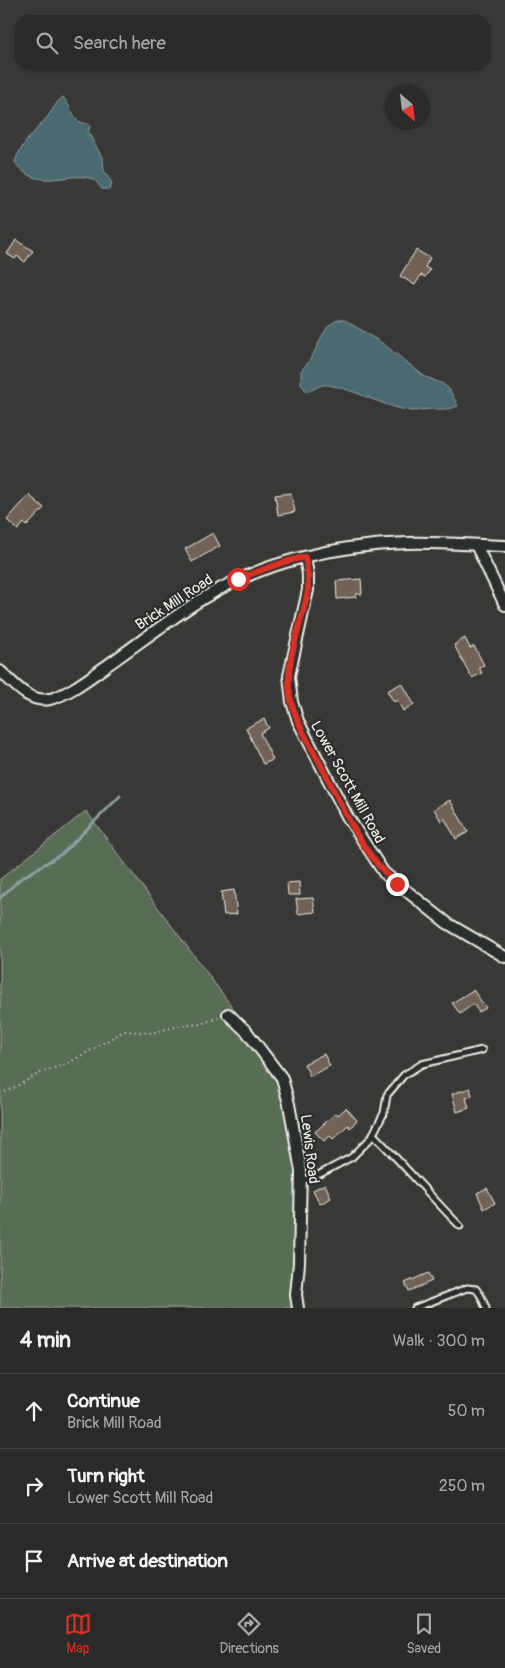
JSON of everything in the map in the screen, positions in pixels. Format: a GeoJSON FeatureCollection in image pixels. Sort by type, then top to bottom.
{"type":"FeatureCollection","features":[{"type":"Feature","properties":{"kind":"street","name":"Brick Mill Road"},"geometry":{"type":"LineString","coordinates":[[0,671],[28,696],[36,699],[50,699],[86,680],[209,596],[238,579],[284,562],[363,545],[408,542],[505,546]]}},
{"type":"Feature","properties":{"kind":"street"},"geometry":{"type":"LineString","coordinates":[[476,546],[505,605]]}},
{"type":"Feature","properties":{"kind":"street","name":"Lower Scott Mill Road"},"geometry":{"type":"LineString","coordinates":[[305,557],[308,590],[289,676],[292,702],[298,721],[347,816],[384,873],[447,923],[505,958]]}},
{"type":"Feature","properties":{"kind":"street","name":"Lewis Road"},"geometry":{"type":"LineString","coordinates":[[228,1014],[247,1032],[282,1078],[289,1104],[302,1171],[296,1295],[298,1308]]}},
{"type":"Feature","properties":{"kind":"lane"},"geometry":{"type":"LineString","coordinates":[[301,1181],[320,1174],[352,1157],[371,1138],[384,1113],[387,1096],[404,1076],[422,1064],[482,1050]]}},
{"type":"Feature","properties":{"kind":"lane"},"geometry":{"type":"LineString","coordinates":[[373,1134],[460,1226]]}},
{"type":"Feature","properties":{"kind":"lane"},"geometry":{"type":"LineString","coordinates":[[415,1308],[467,1288],[476,1289],[486,1308]]}},
{"type":"Feature","properties":{"kind":"path"},"geometry":{"type":"LineString","coordinates":[[0,1093],[8,1091],[42,1072],[67,1064],[124,1031],[152,1033],[180,1026],[201,1024],[228,1014]]}},
{"type":"Feature","properties":{"kind":"green space"},"geometry":{"type":"Polygon","coordinates":[[[86,811],[277,1067],[305,1207],[302,1308],[0,1308],[0,879],[86,811]]]}},
{"type":"Feature","properties":{"kind":"water"},"geometry":{"type":"Polygon","coordinates":[[[63,97],[78,121],[88,124],[90,127],[88,132],[103,159],[104,171],[112,183],[110,189],[102,189],[95,181],[85,177],[44,179],[33,177],[24,172],[15,162],[25,143],[48,116],[56,103],[63,97]]]}},
{"type":"Feature","properties":{"kind":"water"},"geometry":{"type":"Polygon","coordinates":[[[345,320],[382,343],[424,376],[443,384],[449,389],[458,406],[448,409],[413,411],[391,406],[349,390],[328,385],[319,386],[307,392],[301,384],[301,371],[311,358],[325,331],[334,322],[345,320]]]}},
{"type":"Feature","properties":{"kind":"building"},"geometry":{"type":"Polygon","coordinates":[[[16,240],[33,251],[25,262],[17,256],[15,259],[7,254],[16,240]]]}},
{"type":"Feature","properties":{"kind":"building"},"geometry":{"type":"Polygon","coordinates":[[[416,250],[430,258],[425,267],[430,270],[425,277],[421,275],[415,285],[400,276],[416,250]]]}},
{"type":"Feature","properties":{"kind":"building"},"geometry":{"type":"Polygon","coordinates":[[[291,493],[295,512],[278,515],[275,495],[291,493]]]}},
{"type":"Feature","properties":{"kind":"building"},"geometry":{"type":"Polygon","coordinates":[[[29,495],[44,508],[27,526],[24,523],[18,530],[7,520],[29,495]]]}},
{"type":"Feature","properties":{"kind":"building"},"geometry":{"type":"Polygon","coordinates":[[[213,533],[220,546],[192,562],[185,549],[213,533]]]}},
{"type":"Feature","properties":{"kind":"building"},"geometry":{"type":"Polygon","coordinates":[[[361,579],[362,594],[356,594],[356,597],[337,599],[336,581],[361,579]]]}},
{"type":"Feature","properties":{"kind":"building"},"geometry":{"type":"Polygon","coordinates":[[[465,638],[470,648],[474,646],[484,665],[479,667],[482,673],[472,678],[454,645],[465,638]]]}},
{"type":"Feature","properties":{"kind":"building"},"geometry":{"type":"Polygon","coordinates":[[[402,683],[414,704],[403,711],[397,700],[394,702],[387,691],[402,683]]]}},
{"type":"Feature","properties":{"kind":"building"},"geometry":{"type":"Polygon","coordinates":[[[264,719],[269,728],[260,733],[273,760],[263,764],[246,728],[264,719]]]}},
{"type":"Feature","properties":{"kind":"building"},"geometry":{"type":"Polygon","coordinates":[[[450,800],[468,832],[456,839],[445,819],[441,821],[434,809],[450,800]]]}},
{"type":"Feature","properties":{"kind":"building"},"geometry":{"type":"Polygon","coordinates":[[[299,882],[300,895],[288,895],[287,883],[299,882]]]}},
{"type":"Feature","properties":{"kind":"building"},"geometry":{"type":"Polygon","coordinates":[[[234,890],[237,914],[224,915],[221,892],[234,890]]]}},
{"type":"Feature","properties":{"kind":"building"},"geometry":{"type":"Polygon","coordinates":[[[313,898],[315,912],[298,914],[296,899],[313,898]]]}},
{"type":"Feature","properties":{"kind":"building"},"geometry":{"type":"Polygon","coordinates":[[[473,990],[486,1008],[479,1012],[473,1004],[460,1014],[452,1003],[473,990]]]}},
{"type":"Feature","properties":{"kind":"building"},"geometry":{"type":"Polygon","coordinates":[[[324,1054],[330,1066],[310,1076],[304,1064],[324,1054]]]}},
{"type":"Feature","properties":{"kind":"building"},"geometry":{"type":"Polygon","coordinates":[[[470,1088],[472,1096],[466,1098],[469,1108],[457,1112],[452,1094],[470,1088]]]}},
{"type":"Feature","properties":{"kind":"building"},"geometry":{"type":"Polygon","coordinates":[[[346,1108],[357,1120],[350,1128],[348,1125],[333,1139],[330,1136],[324,1141],[315,1132],[336,1113],[338,1115],[346,1108]]]}},
{"type":"Feature","properties":{"kind":"building"},"geometry":{"type":"Polygon","coordinates":[[[325,1184],[331,1198],[320,1204],[313,1190],[325,1184]]]}},
{"type":"Feature","properties":{"kind":"building"},"geometry":{"type":"Polygon","coordinates":[[[487,1188],[495,1203],[484,1209],[477,1193],[487,1188]]]}},
{"type":"Feature","properties":{"kind":"building"},"geometry":{"type":"Polygon","coordinates":[[[428,1273],[432,1281],[409,1291],[405,1283],[428,1273]]]}},
{"type":"Feature","properties":{"kind":"waterway"},"geometry":{"type":"LineString","coordinates":[[0,898],[20,879],[63,853],[120,796]]}},
{"type":"Feature","properties":{"kind":"route"},"geometry":{"type":"LineString","coordinates":[[238,579],[284,562],[305,557],[308,590],[306,607],[289,676],[292,702],[298,721],[347,816],[384,873],[397,884]]}}]}
